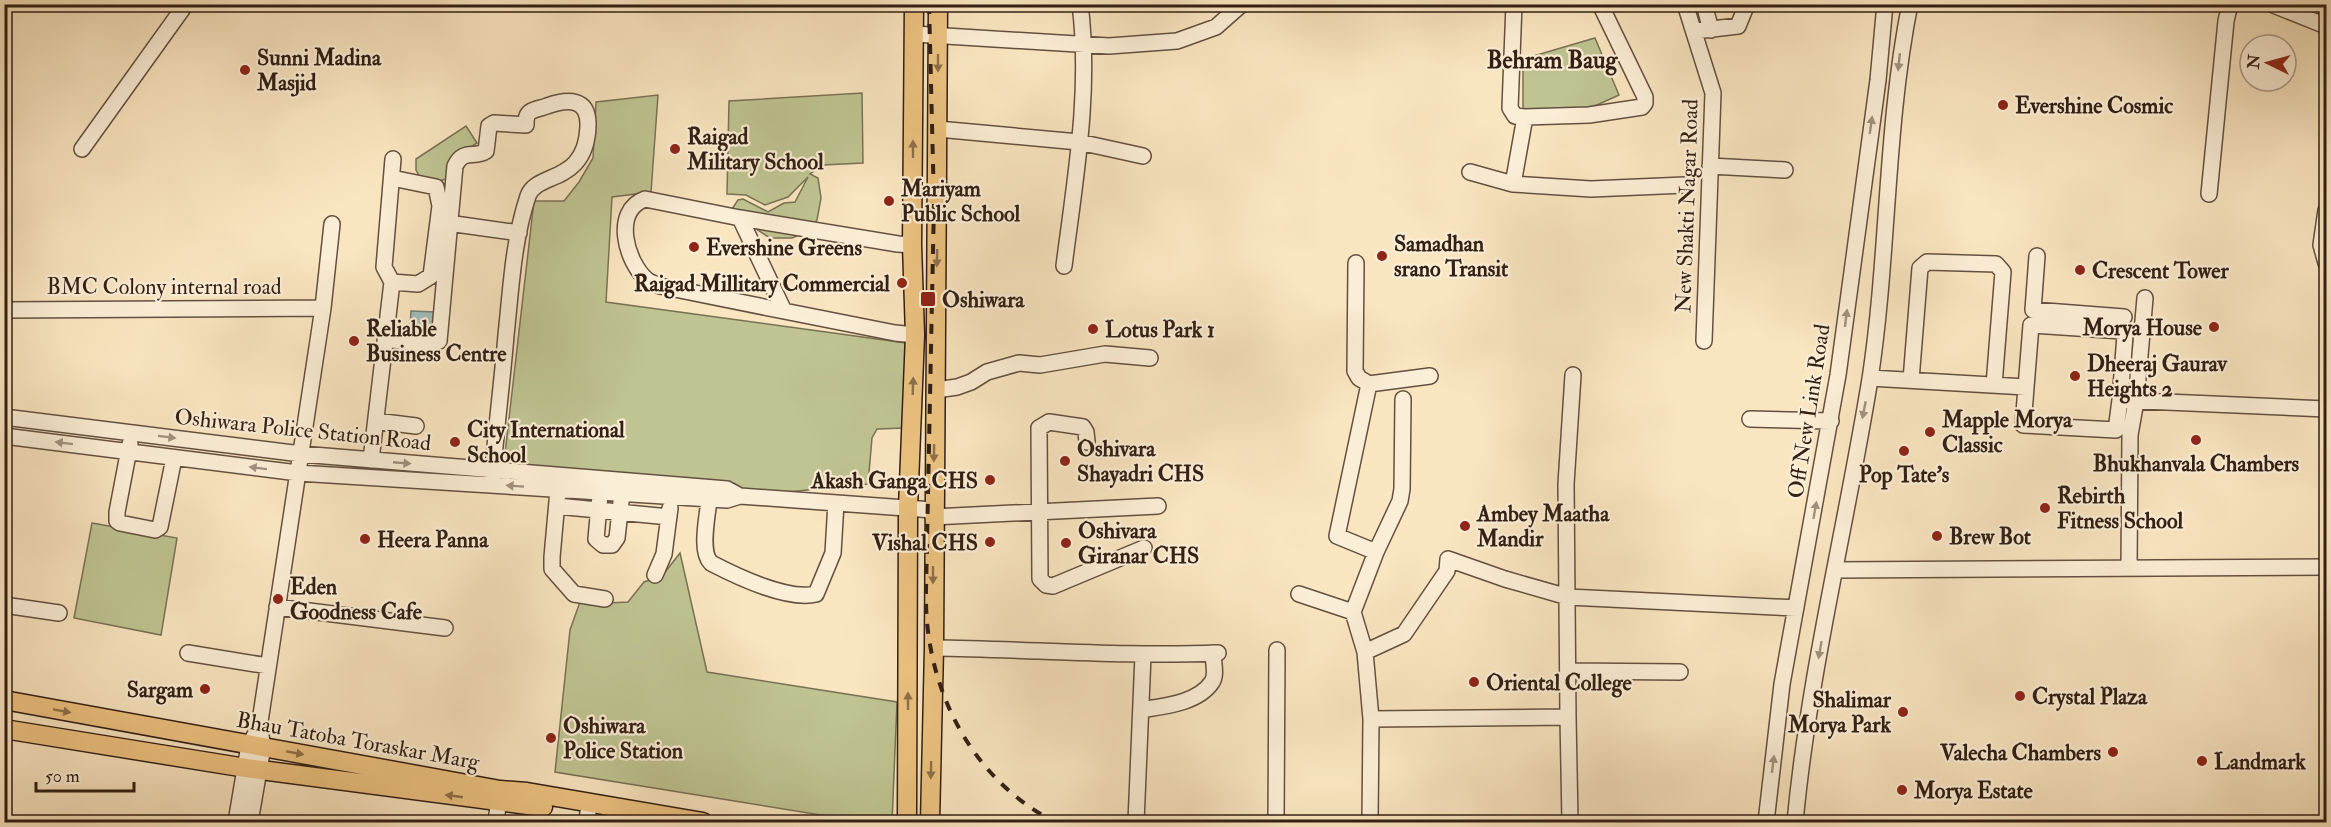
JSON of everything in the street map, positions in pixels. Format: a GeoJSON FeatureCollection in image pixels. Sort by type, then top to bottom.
{"type":"FeatureCollection","features":[{"type":"Feature","properties":{"kind":"main road"},"geometry":{"type":"LineString","coordinates":[[907,822],[908,508],[915,335],[912,245],[914,4]]}},
{"type":"Feature","properties":{"kind":"main road"},"geometry":{"type":"LineString","coordinates":[[930,822],[934,648],[933,513],[938,4]]}},
{"type":"Feature","properties":{"kind":"main road","name":"Bhau Tatoba Toraskar Marg"},"geometry":{"type":"LineString","coordinates":[[4,700],[256,746],[499,796],[587,817],[637,822]]}},
{"type":"Feature","properties":{"kind":"main road","name":"Bhau Tatoba Toraskar Marg"},"geometry":{"type":"LineString","coordinates":[[4,729],[253,769],[499,796],[527,792],[703,822]]}},
{"type":"Feature","properties":{"kind":"street"},"geometry":{"type":"LineString","coordinates":[[82,149],[186,4]]}},
{"type":"Feature","properties":{"kind":"street"},"geometry":{"type":"LineString","coordinates":[[1064,266],[1083,110],[1085,44],[1080,4]]}},
{"type":"Feature","properties":{"kind":"street"},"geometry":{"type":"LineString","coordinates":[[914,34],[1108,46],[1177,41],[1216,27],[1242,4]]}},
{"type":"Feature","properties":{"kind":"street"},"geometry":{"type":"LineString","coordinates":[[1514,4],[1510,108],[1515,116],[1525,117],[1589,115],[1642,107],[1646,103],[1600,4]]}},
{"type":"Feature","properties":{"kind":"street","name":"New Shakti Nagar Road"},"geometry":{"type":"LineString","coordinates":[[1685,4],[1713,93],[1704,341]]}},
{"type":"Feature","properties":{"kind":"street"},"geometry":{"type":"LineString","coordinates":[[1704,4],[1711,30]]}},
{"type":"Feature","properties":{"kind":"street"},"geometry":{"type":"LineString","coordinates":[[1695,31],[1738,26],[1747,4]]}},
{"type":"Feature","properties":{"kind":"street","name":"Off New Link Road"},"geometry":{"type":"LineString","coordinates":[[1766,822],[1782,684],[1831,421],[1878,80],[1885,4]]}},
{"type":"Feature","properties":{"kind":"street"},"geometry":{"type":"LineString","coordinates":[[1795,822],[1801,756],[1870,378],[1882,269],[1900,55],[1910,4]]}},
{"type":"Feature","properties":{"kind":"street"},"geometry":{"type":"LineString","coordinates":[[2209,194],[2226,21],[2230,4]]}},
{"type":"Feature","properties":{"kind":"street"},"geometry":{"type":"LineString","coordinates":[[2271,4],[2326,26]]}},
{"type":"Feature","properties":{"kind":"street"},"geometry":{"type":"LineString","coordinates":[[392,282],[418,284],[431,276],[455,166],[464,155],[482,154],[486,151],[489,126],[494,123],[526,125],[526,117],[530,112],[563,100],[579,103],[586,110],[588,124],[586,142],[577,163],[563,174],[541,183],[529,193],[514,253],[492,477]]}},
{"type":"Feature","properties":{"kind":"street"},"geometry":{"type":"LineString","coordinates":[[1513,184],[1525,117]]}},
{"type":"Feature","properties":{"kind":"street"},"geometry":{"type":"LineString","coordinates":[[938,129],[1079,142],[1143,156]]}},
{"type":"Feature","properties":{"kind":"street"},"geometry":{"type":"LineString","coordinates":[[371,460],[392,282],[384,267],[393,159]]}},
{"type":"Feature","properties":{"kind":"street"},"geometry":{"type":"LineString","coordinates":[[1710,166],[1785,170]]}},
{"type":"Feature","properties":{"kind":"street"},"geometry":{"type":"LineString","coordinates":[[1470,172],[1513,184],[1591,189],[1685,185]]}},
{"type":"Feature","properties":{"kind":"street"},"geometry":{"type":"LineString","coordinates":[[386,339],[431,345],[438,341],[444,222],[436,188],[392,178]]}},
{"type":"Feature","properties":{"kind":"street"},"geometry":{"type":"LineString","coordinates":[[912,245],[740,218],[645,199],[636,202],[626,217],[626,239],[639,270],[648,281],[660,286],[895,333],[915,335]]}},
{"type":"Feature","properties":{"kind":"street"},"geometry":{"type":"LineString","coordinates":[[2326,210],[2320,245],[2326,263]]}},
{"type":"Feature","properties":{"kind":"street"},"geometry":{"type":"LineString","coordinates":[[740,218],[784,311]]}},
{"type":"Feature","properties":{"kind":"street"},"geometry":{"type":"LineString","coordinates":[[444,222],[519,233]]}},
{"type":"Feature","properties":{"kind":"street"},"geometry":{"type":"LineString","coordinates":[[250,822],[256,746],[323,308],[332,224]]}},
{"type":"Feature","properties":{"kind":"street"},"geometry":{"type":"LineString","coordinates":[[2032,318],[2122,331],[2125,335],[2116,430],[2023,426],[2037,256]]}},
{"type":"Feature","properties":{"kind":"street"},"geometry":{"type":"LineString","coordinates":[[1911,380],[1920,268],[1927,262],[1996,264],[2002,272],[1994,385]]}},
{"type":"Feature","properties":{"kind":"street"},"geometry":{"type":"LineString","coordinates":[[1356,263],[1355,371],[1359,378],[1369,384],[1430,376]]}},
{"type":"Feature","properties":{"kind":"street"},"geometry":{"type":"LineString","coordinates":[[2129,568],[2130,435],[2136,401],[2145,298]]}},
{"type":"Feature","properties":{"kind":"street","name":"BMC Colony internal road"},"geometry":{"type":"LineString","coordinates":[[4,310],[323,308]]}},
{"type":"Feature","properties":{"kind":"street"},"geometry":{"type":"LineString","coordinates":[[2032,318],[2124,317]]}},
{"type":"Feature","properties":{"kind":"street"},"geometry":{"type":"LineString","coordinates":[[936,390],[957,387],[987,372],[1019,363],[1040,365],[1105,354],[1150,358]]}},
{"type":"Feature","properties":{"kind":"street"},"geometry":{"type":"LineString","coordinates":[[1570,822],[1566,484],[1573,375]]}},
{"type":"Feature","properties":{"kind":"street"},"geometry":{"type":"LineString","coordinates":[[1870,378],[2026,387]]}},
{"type":"Feature","properties":{"kind":"street"},"geometry":{"type":"LineString","coordinates":[[1369,384],[1336,536],[1376,552]]}},
{"type":"Feature","properties":{"kind":"street"},"geometry":{"type":"LineString","coordinates":[[1370,822],[1371,719],[1365,652],[1353,612],[1376,552],[1400,501],[1403,399]]}},
{"type":"Feature","properties":{"kind":"street"},"geometry":{"type":"LineString","coordinates":[[2120,400],[2326,409]]}},
{"type":"Feature","properties":{"kind":"street","name":"Oshiwara Police Station Road"},"geometry":{"type":"LineString","coordinates":[[4,417],[301,454],[371,460],[492,477]]}},
{"type":"Feature","properties":{"kind":"street"},"geometry":{"type":"LineString","coordinates":[[1750,419],[1831,421]]}},
{"type":"Feature","properties":{"kind":"street"},"geometry":{"type":"LineString","coordinates":[[376,421],[416,426]]}},
{"type":"Feature","properties":{"kind":"street"},"geometry":{"type":"LineString","coordinates":[[1087,442],[1083,427],[1049,423],[1042,424],[1039,428],[1040,579],[1046,585],[1053,586],[1144,548]]}},
{"type":"Feature","properties":{"kind":"street"},"geometry":{"type":"LineString","coordinates":[[133,433],[117,521],[155,530],[161,525],[174,458]]}},
{"type":"Feature","properties":{"kind":"street","name":"Oshiwara Police Station Road"},"geometry":{"type":"LineString","coordinates":[[4,436],[298,473],[492,477],[622,487],[727,489],[740,496]]}},
{"type":"Feature","properties":{"kind":"street"},"geometry":{"type":"LineString","coordinates":[[190,459],[193,440]]}},
{"type":"Feature","properties":{"kind":"street"},"geometry":{"type":"LineString","coordinates":[[559,482],[552,569],[574,594],[605,599]]}},
{"type":"Feature","properties":{"kind":"street"},"geometry":{"type":"LineString","coordinates":[[601,485],[596,539],[603,546],[612,545],[617,538],[622,487]]}},
{"type":"Feature","properties":{"kind":"street","name":"Oshiwara Police Station Road"},"geometry":{"type":"LineString","coordinates":[[622,487],[672,496],[727,500],[740,496],[836,502],[908,508],[933,513],[1039,512],[1158,506]]}},
{"type":"Feature","properties":{"kind":"street"},"geometry":{"type":"LineString","coordinates":[[655,575],[664,554],[672,496]]}},
{"type":"Feature","properties":{"kind":"street"},"geometry":{"type":"LineString","coordinates":[[708,499],[705,546],[707,559],[749,582],[803,596],[816,594],[833,554],[836,502]]}},
{"type":"Feature","properties":{"kind":"street"},"geometry":{"type":"LineString","coordinates":[[557,506],[669,516]]}},
{"type":"Feature","properties":{"kind":"street"},"geometry":{"type":"LineString","coordinates":[[1365,652],[1404,634],[1447,571],[1448,558],[1505,579],[1568,597],[1796,609]]}},
{"type":"Feature","properties":{"kind":"street"},"geometry":{"type":"LineString","coordinates":[[1835,570],[2326,567]]}},
{"type":"Feature","properties":{"kind":"street"},"geometry":{"type":"LineString","coordinates":[[1299,594],[1353,612]]}},
{"type":"Feature","properties":{"kind":"street"},"geometry":{"type":"LineString","coordinates":[[4,605],[59,613]]}},
{"type":"Feature","properties":{"kind":"street"},"geometry":{"type":"LineString","coordinates":[[277,607],[445,628]]}},
{"type":"Feature","properties":{"kind":"street"},"geometry":{"type":"LineString","coordinates":[[934,648],[1050,650],[1143,655],[1215,653],[1214,678],[1207,687],[1197,695],[1180,702],[1146,709]]}},
{"type":"Feature","properties":{"kind":"street"},"geometry":{"type":"LineString","coordinates":[[1276,822],[1277,650]]}},
{"type":"Feature","properties":{"kind":"street"},"geometry":{"type":"LineString","coordinates":[[188,653],[268,666]]}},
{"type":"Feature","properties":{"kind":"street"},"geometry":{"type":"LineString","coordinates":[[1136,822],[1143,655]]}},
{"type":"Feature","properties":{"kind":"street"},"geometry":{"type":"LineString","coordinates":[[1568,671],[1680,672]]}},
{"type":"Feature","properties":{"kind":"street"},"geometry":{"type":"LineString","coordinates":[[1371,719],[1568,717]]}},
{"type":"Feature","properties":{"kind":"street"},"geometry":{"type":"LineString","coordinates":[[236,822],[253,769]]}},
{"type":"Feature","properties":{"kind":"street"},"geometry":{"type":"LineString","coordinates":[[496,822],[499,796]]}},
{"type":"Feature","properties":{"kind":"green space"},"geometry":{"type":"Polygon","coordinates":[[[2280,5],[2326,5],[2326,22],[2280,5]]]}},
{"type":"Feature","properties":{"kind":"green space"},"geometry":{"type":"Polygon","coordinates":[[[1595,38],[1619,95],[1597,105],[1563,113],[1523,109],[1523,59],[1595,38]]]}},
{"type":"Feature","properties":{"kind":"green space"},"geometry":{"type":"Polygon","coordinates":[[[862,93],[863,163],[823,165],[810,174],[818,178],[821,198],[817,220],[809,231],[792,238],[770,238],[730,212],[738,200],[743,199],[768,212],[784,203],[795,202],[808,177],[788,197],[765,205],[746,195],[727,194],[729,101],[862,93]]]}},
{"type":"Feature","properties":{"kind":"green space"},"geometry":{"type":"Polygon","coordinates":[[[658,95],[651,192],[612,197],[606,302],[906,343],[904,428],[877,429],[872,438],[868,484],[757,495],[504,462],[534,201],[564,201],[579,182],[593,158],[596,102],[658,95]]]}},
{"type":"Feature","properties":{"kind":"green space"},"geometry":{"type":"Polygon","coordinates":[[[466,126],[477,143],[454,158],[446,179],[437,182],[420,177],[416,170],[416,159],[466,126]]]}},
{"type":"Feature","properties":{"kind":"green space"},"geometry":{"type":"Polygon","coordinates":[[[92,523],[177,538],[161,635],[74,618],[92,523]]]}},
{"type":"Feature","properties":{"kind":"green space"},"geometry":{"type":"Polygon","coordinates":[[[680,553],[707,672],[897,702],[892,822],[864,822],[555,772],[570,630],[581,599],[606,603],[628,602],[644,582],[662,576],[680,553]]]}},
{"type":"Feature","properties":{"kind":"water"},"geometry":{"type":"Polygon","coordinates":[[[411,311],[435,312],[435,328],[410,327],[411,311]]]}},
{"type":"Feature","properties":{"kind":"railway"},"geometry":{"type":"LineString","coordinates":[[929,4],[934,203],[927,626],[933,661],[943,694],[976,754],[998,781],[1025,803],[1055,822]]}},
{"type":"Feature","properties":{"kind":"place","name":"Sunni Madina Masjid"},"geometry":{"type":"Point","coordinates":[245,70]}},
{"type":"Feature","properties":{"kind":"place","name":"Evershine Cosmic"},"geometry":{"type":"Point","coordinates":[2003,105]}},
{"type":"Feature","properties":{"kind":"place","name":"Raigad Military School"},"geometry":{"type":"Point","coordinates":[675,149]}},
{"type":"Feature","properties":{"kind":"place","name":"Mariyam Public School"},"geometry":{"type":"Point","coordinates":[889,201]}},
{"type":"Feature","properties":{"kind":"place","name":"Evershine Greens"},"geometry":{"type":"Point","coordinates":[694,247]}},
{"type":"Feature","properties":{"kind":"place","name":"Samadhan srano Transit"},"geometry":{"type":"Point","coordinates":[1382,256]}},
{"type":"Feature","properties":{"kind":"place","name":"Crescent Tower"},"geometry":{"type":"Point","coordinates":[2080,270]}},
{"type":"Feature","properties":{"kind":"place","name":"Raigad Millitary Commercial"},"geometry":{"type":"Point","coordinates":[902,283]}},
{"type":"Feature","properties":{"kind":"place","name":"Oshiwara"},"geometry":{"type":"Point","coordinates":[928,299]}},
{"type":"Feature","properties":{"kind":"place","name":"Morya House"},"geometry":{"type":"Point","coordinates":[2214,327]}},
{"type":"Feature","properties":{"kind":"place","name":"Lotus Park 1"},"geometry":{"type":"Point","coordinates":[1093,329]}},
{"type":"Feature","properties":{"kind":"place","name":"Reliable Business Centre"},"geometry":{"type":"Point","coordinates":[354,341]}},
{"type":"Feature","properties":{"kind":"place","name":"Dheeraj Gaurav Heights 2"},"geometry":{"type":"Point","coordinates":[2075,376]}},
{"type":"Feature","properties":{"kind":"place","name":"Mapple Morya Classic"},"geometry":{"type":"Point","coordinates":[1930,432]}},
{"type":"Feature","properties":{"kind":"place","name":"Bhukhanvala Chambers"},"geometry":{"type":"Point","coordinates":[2196,440]}},
{"type":"Feature","properties":{"kind":"place","name":"City International School"},"geometry":{"type":"Point","coordinates":[455,442]}},
{"type":"Feature","properties":{"kind":"place","name":"Pop Tate's"},"geometry":{"type":"Point","coordinates":[1904,451]}},
{"type":"Feature","properties":{"kind":"place","name":"Oshivara Shayadri CHS"},"geometry":{"type":"Point","coordinates":[1065,461]}},
{"type":"Feature","properties":{"kind":"place","name":"Akash Ganga CHS"},"geometry":{"type":"Point","coordinates":[990,480]}},
{"type":"Feature","properties":{"kind":"place","name":"Rebirth Fitness School"},"geometry":{"type":"Point","coordinates":[2045,508]}},
{"type":"Feature","properties":{"kind":"place","name":"Ambey Maatha Mandir"},"geometry":{"type":"Point","coordinates":[1465,526]}},
{"type":"Feature","properties":{"kind":"place","name":"Brew Bot"},"geometry":{"type":"Point","coordinates":[1937,536]}},
{"type":"Feature","properties":{"kind":"place","name":"Heera Panna"},"geometry":{"type":"Point","coordinates":[365,539]}},
{"type":"Feature","properties":{"kind":"place","name":"Vishal CHS"},"geometry":{"type":"Point","coordinates":[990,542]}},
{"type":"Feature","properties":{"kind":"place","name":"Oshivara Giranar CHS"},"geometry":{"type":"Point","coordinates":[1066,543]}},
{"type":"Feature","properties":{"kind":"place","name":"Eden Goodness Cafe"},"geometry":{"type":"Point","coordinates":[278,599]}},
{"type":"Feature","properties":{"kind":"place","name":"Oriental College"},"geometry":{"type":"Point","coordinates":[1474,682]}},
{"type":"Feature","properties":{"kind":"place","name":"Sargam"},"geometry":{"type":"Point","coordinates":[205,689]}},
{"type":"Feature","properties":{"kind":"place","name":"Crystal Plaza"},"geometry":{"type":"Point","coordinates":[2020,696]}},
{"type":"Feature","properties":{"kind":"place","name":"Shalimar Morya Park"},"geometry":{"type":"Point","coordinates":[1903,712]}},
{"type":"Feature","properties":{"kind":"place","name":"Oshiwara Police Station"},"geometry":{"type":"Point","coordinates":[551,738]}},
{"type":"Feature","properties":{"kind":"place","name":"Valecha Chambers"},"geometry":{"type":"Point","coordinates":[2113,752]}},
{"type":"Feature","properties":{"kind":"place","name":"Landmark"},"geometry":{"type":"Point","coordinates":[2202,761]}},
{"type":"Feature","properties":{"kind":"place","name":"Morya Estate"},"geometry":{"type":"Point","coordinates":[1902,790]}},
{"type":"Feature","properties":{"kind":"district","name":"Behram Baug"},"geometry":{"type":"Point","coordinates":[1552,60]}}]}
